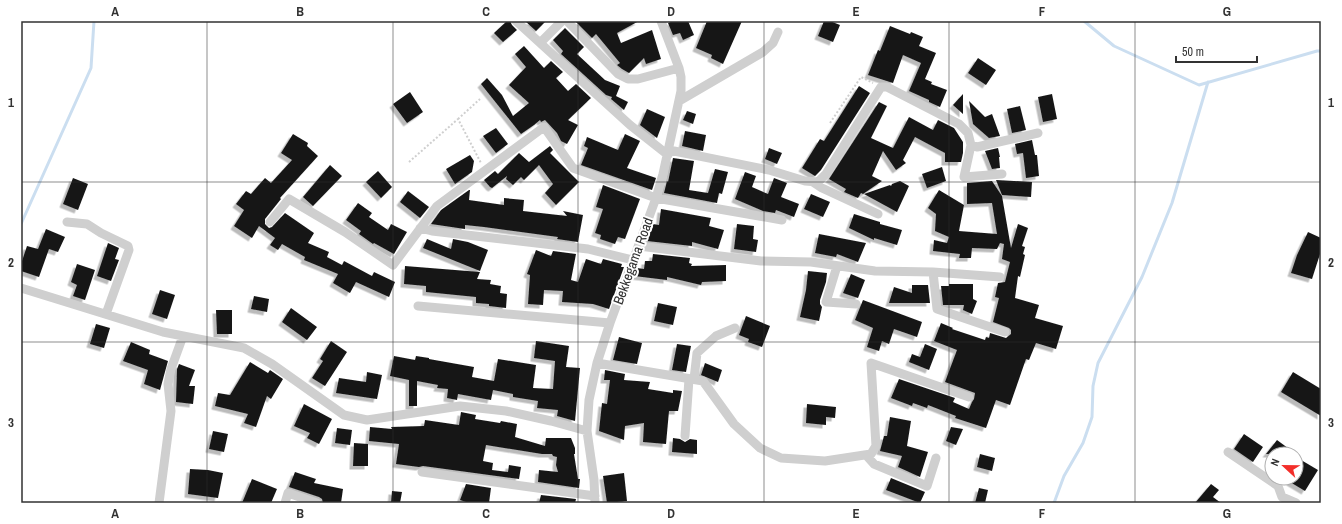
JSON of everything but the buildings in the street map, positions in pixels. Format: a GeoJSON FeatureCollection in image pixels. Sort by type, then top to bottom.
{"type":"FeatureCollection","features":[{"type":"Feature","properties":{"kind":"street"},"geometry":{"type":"LineString","coordinates":[[516,21],[541,42],[630,125],[669,153],[769,170],[805,181],[818,182],[826,174],[881,87],[887,87],[959,124],[968,133],[971,145],[964,177],[1002,174]]}},
{"type":"Feature","properties":{"kind":"street"},"geometry":{"type":"LineString","coordinates":[[541,42],[562,21]]}},
{"type":"Feature","properties":{"kind":"street"},"geometry":{"type":"LineString","coordinates":[[566,21],[618,74],[628,79],[679,68]]}},
{"type":"Feature","properties":{"kind":"street","name":"Bekkegama Road"},"geometry":{"type":"LineString","coordinates":[[595,499],[587,430],[589,400],[597,363],[610,323],[656,198],[669,153],[681,91],[681,77],[679,68],[661,21]]}},
{"type":"Feature","properties":{"kind":"street"},"geometry":{"type":"LineString","coordinates":[[679,101],[764,52],[774,44],[778,32]]}},
{"type":"Feature","properties":{"kind":"street"},"geometry":{"type":"LineString","coordinates":[[270,222],[289,199],[345,232],[393,265],[437,206],[544,127],[573,168],[656,198],[782,220]]}},
{"type":"Feature","properties":{"kind":"street"},"geometry":{"type":"LineString","coordinates":[[971,145],[977,147],[1038,133]]}},
{"type":"Feature","properties":{"kind":"street"},"geometry":{"type":"LineString","coordinates":[[813,182],[822,188],[878,214]]}},
{"type":"Feature","properties":{"kind":"street"},"geometry":{"type":"LineString","coordinates":[[66,222],[87,224],[101,233],[128,246],[129,250],[106,314]]}},
{"type":"Feature","properties":{"kind":"street"},"geometry":{"type":"LineString","coordinates":[[420,228],[432,231],[588,250],[633,260]]}},
{"type":"Feature","properties":{"kind":"street"},"geometry":{"type":"LineString","coordinates":[[639,246],[762,261],[811,262],[875,271],[932,272],[1000,276]]}},
{"type":"Feature","properties":{"kind":"street"},"geometry":{"type":"LineString","coordinates":[[838,266],[826,302],[856,304]]}},
{"type":"Feature","properties":{"kind":"street"},"geometry":{"type":"LineString","coordinates":[[932,272],[937,309],[1005,332]]}},
{"type":"Feature","properties":{"kind":"street"},"geometry":{"type":"LineString","coordinates":[[21,288],[163,332],[244,348],[272,364],[344,415],[367,420],[460,406],[506,411],[587,430]]}},
{"type":"Feature","properties":{"kind":"street"},"geometry":{"type":"LineString","coordinates":[[418,306],[610,323]]}},
{"type":"Feature","properties":{"kind":"street"},"geometry":{"type":"LineString","coordinates":[[685,436],[692,379],[697,353],[716,336],[734,328]]}},
{"type":"Feature","properties":{"kind":"street"},"geometry":{"type":"LineString","coordinates":[[159,503],[171,411],[168,384],[171,369],[183,336]]}},
{"type":"Feature","properties":{"kind":"street"},"geometry":{"type":"LineString","coordinates":[[597,363],[703,381],[734,424],[760,448],[781,458],[825,461],[871,454],[876,446],[871,363],[969,397]]}},
{"type":"Feature","properties":{"kind":"street"},"geometry":{"type":"LineString","coordinates":[[1228,452],[1278,486],[1282,497],[1296,503]]}},
{"type":"Feature","properties":{"kind":"street"},"geometry":{"type":"LineString","coordinates":[[866,455],[874,464],[927,486],[936,458]]}},
{"type":"Feature","properties":{"kind":"street"},"geometry":{"type":"LineString","coordinates":[[422,472],[595,499]]}},
{"type":"Feature","properties":{"kind":"street"},"geometry":{"type":"LineString","coordinates":[[285,503],[288,493],[317,503]]}},
{"type":"Feature","properties":{"kind":"path"},"geometry":{"type":"LineString","coordinates":[[830,123],[861,77],[881,87]]}},
{"type":"Feature","properties":{"kind":"path"},"geometry":{"type":"LineString","coordinates":[[409,162],[480,99]]}},
{"type":"Feature","properties":{"kind":"path"},"geometry":{"type":"LineString","coordinates":[[458,119],[485,171]]}},
{"type":"Feature","properties":{"kind":"waterway"},"geometry":{"type":"LineString","coordinates":[[21,224],[91,68],[94,21]]}},
{"type":"Feature","properties":{"kind":"waterway"},"geometry":{"type":"LineString","coordinates":[[1084,21],[1114,46],[1199,85],[1321,51]]}},
{"type":"Feature","properties":{"kind":"waterway"},"geometry":{"type":"LineString","coordinates":[[1054,503],[1064,476],[1083,443],[1092,417],[1093,386],[1098,363],[1142,277],[1172,203],[1208,82]]}}]}
